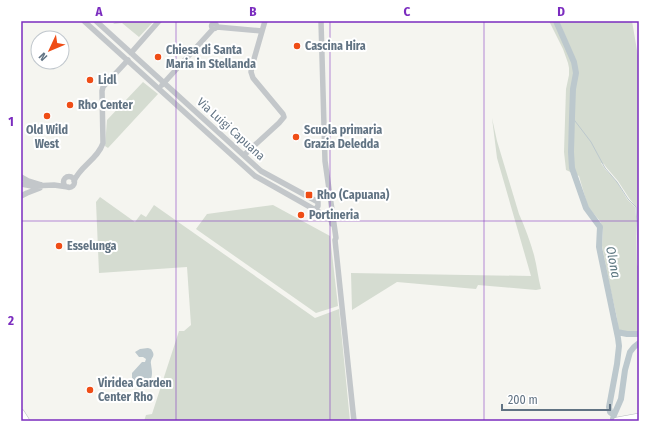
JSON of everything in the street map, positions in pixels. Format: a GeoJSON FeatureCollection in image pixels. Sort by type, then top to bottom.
{"type":"FeatureCollection","features":[{"type":"Feature","properties":{"kind":"main road"},"geometry":{"type":"LineString","coordinates":[[21,413],[26,421]]}},
{"type":"Feature","properties":{"kind":"main road"},"geometry":{"type":"LineString","coordinates":[[619,421],[639,417]]}},
{"type":"Feature","properties":{"kind":"street","name":"Via Luigi Capuana"},"geometry":{"type":"LineString","coordinates":[[84,21],[255,176],[326,216]]}},
{"type":"Feature","properties":{"kind":"street","name":"Via Luigi Capuana"},"geometry":{"type":"LineString","coordinates":[[96,21],[261,171],[318,202],[318,206],[315,210]]}},
{"type":"Feature","properties":{"kind":"street"},"geometry":{"type":"LineString","coordinates":[[21,184],[32,186],[72,186],[76,176],[94,157],[103,143],[103,89],[159,21]]}},
{"type":"Feature","properties":{"kind":"street"},"geometry":{"type":"LineString","coordinates":[[244,155],[284,117],[252,75],[252,69],[265,21]]}},
{"type":"Feature","properties":{"kind":"street"},"geometry":{"type":"LineString","coordinates":[[321,21],[325,161],[332,206],[335,240]]}},
{"type":"Feature","properties":{"kind":"street"},"geometry":{"type":"LineString","coordinates":[[159,88],[213,25],[262,31]]}},
{"type":"Feature","properties":{"kind":"street"},"geometry":{"type":"LineString","coordinates":[[54,185],[81,170]]}},
{"type":"Feature","properties":{"kind":"street"},"geometry":{"type":"LineString","coordinates":[[21,177],[46,186]]}},
{"type":"Feature","properties":{"kind":"street"},"geometry":{"type":"LineString","coordinates":[[66,178],[73,178],[74,181]]}},
{"type":"Feature","properties":{"kind":"street"},"geometry":{"type":"LineString","coordinates":[[66,178],[64,184],[68,187]]}},
{"type":"Feature","properties":{"kind":"street"},"geometry":{"type":"LineString","coordinates":[[21,190],[32,186]]}},
{"type":"Feature","properties":{"kind":"street"},"geometry":{"type":"LineString","coordinates":[[21,196],[46,186]]}},
{"type":"Feature","properties":{"kind":"street"},"geometry":{"type":"LineString","coordinates":[[332,206],[330,212],[326,216],[332,222],[335,240],[354,421]]}},
{"type":"Feature","properties":{"kind":"shaded area"},"geometry":{"type":"Polygon","coordinates":[[[117,21],[154,21],[139,37],[122,23],[113,24],[117,21]]]}},
{"type":"Feature","properties":{"kind":"shaded area"},"geometry":{"type":"Polygon","coordinates":[[[549,21],[554,21],[573,62],[574,73],[571,95],[573,99],[578,74],[576,61],[559,21],[632,21],[639,62],[639,261],[638,217],[636,207],[618,181],[604,164],[601,163],[617,182],[627,199],[635,207],[638,266],[639,262],[639,332],[629,333],[618,330],[617,318],[602,246],[603,229],[600,221],[588,207],[579,176],[566,170],[564,152],[566,89],[569,68],[563,49],[549,21]]]}},
{"type":"Feature","properties":{"kind":"shaded area"},"geometry":{"type":"Polygon","coordinates":[[[143,82],[158,94],[108,148],[105,146],[107,120],[143,82]]]}},
{"type":"Feature","properties":{"kind":"shaded area"},"geometry":{"type":"Polygon","coordinates":[[[492,118],[497,141],[519,214],[534,255],[541,289],[536,290],[478,285],[476,289],[397,282],[352,310],[351,273],[531,276],[497,158],[492,118]]]}},
{"type":"Feature","properties":{"kind":"shaded area"},"geometry":{"type":"Polygon","coordinates":[[[100,197],[135,222],[141,214],[146,217],[154,205],[315,318],[339,309],[350,421],[144,421],[146,415],[152,414],[179,331],[184,331],[191,325],[187,267],[99,273],[96,202],[100,197]]]}},
{"type":"Feature","properties":{"kind":"shaded area"},"geometry":{"type":"Polygon","coordinates":[[[273,205],[330,236],[338,306],[316,313],[196,229],[207,214],[273,205]]]}},
{"type":"Feature","properties":{"kind":"shaded area"},"geometry":{"type":"Polygon","coordinates":[[[148,348],[153,352],[151,362],[152,377],[150,384],[145,382],[138,384],[132,378],[132,373],[142,362],[145,362],[146,359],[139,357],[135,352],[140,349],[148,348]]]}},
{"type":"Feature","properties":{"kind":"waterway","name":"Olona"},"geometry":{"type":"LineString","coordinates":[[556,21],[574,62],[576,73],[573,89],[571,152],[572,168],[586,208],[600,227],[599,247],[618,338],[619,346],[617,364],[609,407],[610,412],[614,415],[613,419],[615,421]]}},
{"type":"Feature","properties":{"kind":"waterway","name":"Olona"},"geometry":{"type":"LineString","coordinates":[[572,117],[591,142],[605,168],[617,182],[628,199],[636,207],[639,292]]}},
{"type":"Feature","properties":{"kind":"waterway"},"geometry":{"type":"LineString","coordinates":[[617,332],[639,334]]}},
{"type":"Feature","properties":{"kind":"waterway","name":"Olona"},"geometry":{"type":"LineString","coordinates":[[614,415],[621,399],[625,370],[630,352],[639,343]]}},
{"type":"Feature","properties":{"kind":"place","name":"Cascina Hira"},"geometry":{"type":"Point","coordinates":[297,46]}},
{"type":"Feature","properties":{"kind":"place","name":"Chiesa di Santa Maria in Stellanda"},"geometry":{"type":"Point","coordinates":[158,57]}},
{"type":"Feature","properties":{"kind":"place","name":"Lidl"},"geometry":{"type":"Point","coordinates":[90,80]}},
{"type":"Feature","properties":{"kind":"place","name":"Rho Center"},"geometry":{"type":"Point","coordinates":[70,105]}},
{"type":"Feature","properties":{"kind":"place","name":"Old Wild West"},"geometry":{"type":"Point","coordinates":[47,116]}},
{"type":"Feature","properties":{"kind":"place","name":"Scuola primaria Grazia Deledda"},"geometry":{"type":"Point","coordinates":[296,137]}},
{"type":"Feature","properties":{"kind":"place","name":"Rho (Capuana)"},"geometry":{"type":"Point","coordinates":[309,195]}},
{"type":"Feature","properties":{"kind":"place","name":"Portineria"},"geometry":{"type":"Point","coordinates":[301,215]}},
{"type":"Feature","properties":{"kind":"place","name":"Esselunga"},"geometry":{"type":"Point","coordinates":[59,246]}},
{"type":"Feature","properties":{"kind":"place","name":"Viridea Garden Center Rho"},"geometry":{"type":"Point","coordinates":[90,390]}}]}
